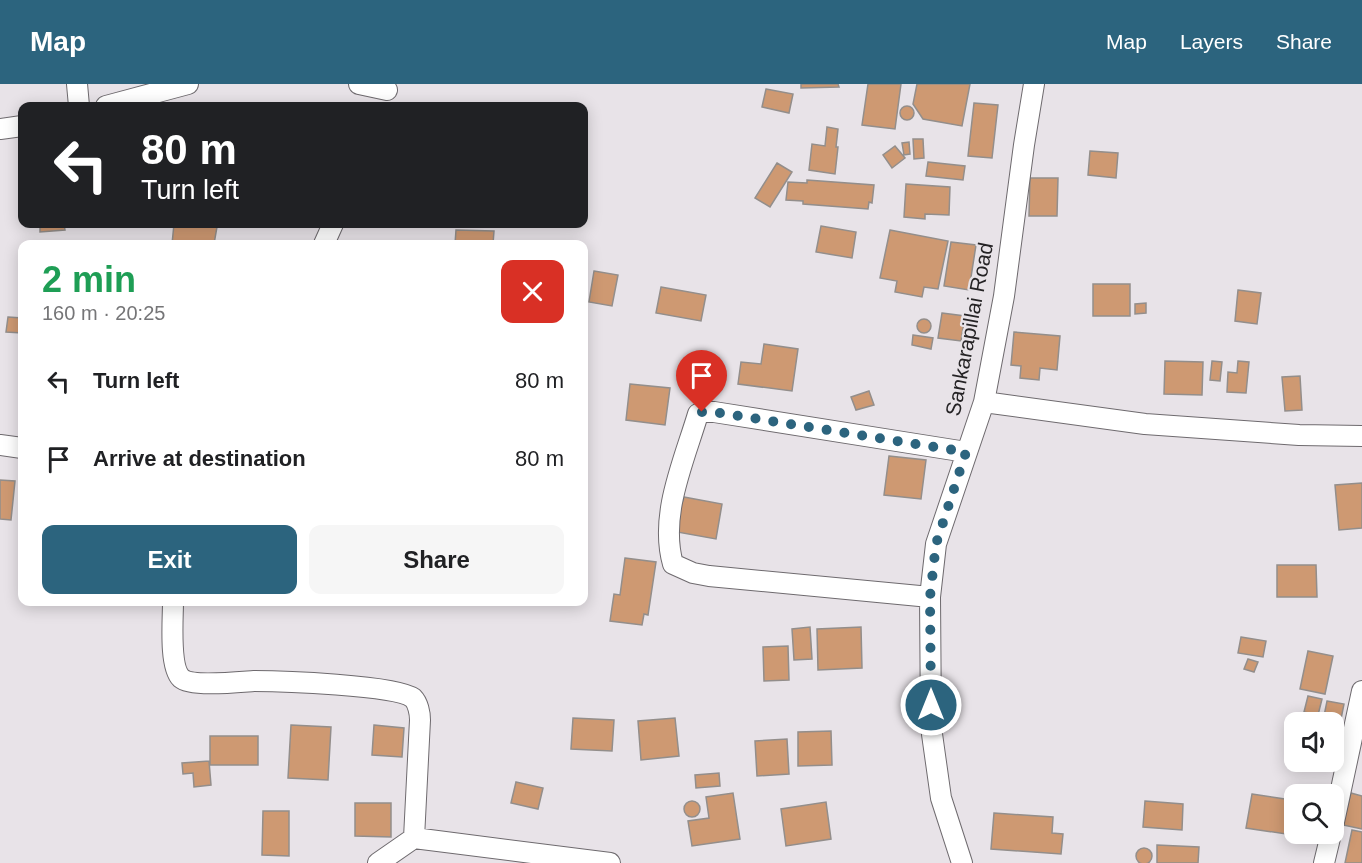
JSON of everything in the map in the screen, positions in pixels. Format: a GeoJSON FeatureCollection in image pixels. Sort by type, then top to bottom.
{"type":"FeatureCollection","features":[{"type":"Feature","properties":{"kind":"street"},"geometry":{"type":"LineString","coordinates":[[77,84],[79,102]]}},
{"type":"Feature","properties":{"kind":"street"},"geometry":{"type":"LineString","coordinates":[[121,102],[188,84]]}},
{"type":"Feature","properties":{"kind":"street"},"geometry":{"type":"LineString","coordinates":[[359,84],[386,94]]}},
{"type":"Feature","properties":{"kind":"street","name":"Sankarapillai Road"},"geometry":{"type":"LineString","coordinates":[[962,863],[941,798],[931,727],[930,597],[936,544],[984,402],[1004,296],[1034,84]]}},
{"type":"Feature","properties":{"kind":"street"},"geometry":{"type":"LineString","coordinates":[[0,129],[18,127]]}},
{"type":"Feature","properties":{"kind":"street"},"geometry":{"type":"LineString","coordinates":[[984,402],[1145,424],[1299,435],[1362,436]]}},
{"type":"Feature","properties":{"kind":"street"},"geometry":{"type":"LineString","coordinates":[[930,597],[709,576],[683,570],[674,564],[669,547],[669,529],[675,490],[698,414],[702,412],[966,452]]}},
{"type":"Feature","properties":{"kind":"street"},"geometry":{"type":"LineString","coordinates":[[0,445],[18,447]]}},
{"type":"Feature","properties":{"kind":"street"},"geometry":{"type":"LineString","coordinates":[[173,606],[174,667],[182,679],[194,683],[265,681],[342,685],[387,690],[411,697],[420,713],[414,838]]}},
{"type":"Feature","properties":{"kind":"street"},"geometry":{"type":"LineString","coordinates":[[1342,784],[1362,691]]}},
{"type":"Feature","properties":{"kind":"street"},"geometry":{"type":"LineString","coordinates":[[378,863],[414,838],[610,863]]}},
{"type":"Feature","properties":{"kind":"street"},"geometry":{"type":"LineString","coordinates":[[1324,863],[1329,844]]}},
{"type":"Feature","properties":{"kind":"building"},"geometry":{"type":"Polygon","coordinates":[[[801,84],[838,84],[839,87],[801,88],[801,84]]]}},
{"type":"Feature","properties":{"kind":"building"},"geometry":{"type":"Polygon","coordinates":[[[868,84],[901,84],[895,129],[862,125],[868,84]]]}},
{"type":"Feature","properties":{"kind":"building"},"geometry":{"type":"Polygon","coordinates":[[[917,84],[970,84],[962,126],[923,119],[913,104],[917,84]]]}},
{"type":"Feature","properties":{"kind":"building"},"geometry":{"type":"Polygon","coordinates":[[[766,89],[793,94],[789,113],[762,107],[766,89]]]}},
{"type":"Feature","properties":{"kind":"building"},"geometry":{"type":"Polygon","coordinates":[[[974,103],[998,105],[992,158],[968,156],[974,103]]]}},
{"type":"Feature","properties":{"kind":"building"},"geometry":{"type":"Polygon","coordinates":[[[907,106],[912,108],[914,113],[912,118],[907,120],[902,118],[900,113],[902,108],[907,106]]]}},
{"type":"Feature","properties":{"kind":"building"},"geometry":{"type":"Polygon","coordinates":[[[827,127],[838,129],[835,174],[809,170],[812,144],[825,146],[827,127]]]}},
{"type":"Feature","properties":{"kind":"building"},"geometry":{"type":"Polygon","coordinates":[[[913,139],[923,139],[924,158],[914,159],[913,139]]]}},
{"type":"Feature","properties":{"kind":"building"},"geometry":{"type":"Polygon","coordinates":[[[909,142],[910,154],[904,155],[902,143],[909,142]]]}},
{"type":"Feature","properties":{"kind":"building"},"geometry":{"type":"Polygon","coordinates":[[[895,146],[905,158],[892,168],[883,155],[895,146]]]}},
{"type":"Feature","properties":{"kind":"building"},"geometry":{"type":"Polygon","coordinates":[[[1090,151],[1118,153],[1116,178],[1088,175],[1090,151]]]}},
{"type":"Feature","properties":{"kind":"building"},"geometry":{"type":"Polygon","coordinates":[[[928,162],[965,166],[963,180],[926,176],[928,162]]]}},
{"type":"Feature","properties":{"kind":"building"},"geometry":{"type":"Polygon","coordinates":[[[777,163],[792,172],[770,207],[755,198],[777,163]]]}},
{"type":"Feature","properties":{"kind":"building"},"geometry":{"type":"Polygon","coordinates":[[[1030,178],[1058,178],[1057,216],[1029,216],[1030,178]]]}},
{"type":"Feature","properties":{"kind":"building"},"geometry":{"type":"Polygon","coordinates":[[[807,180],[874,185],[872,203],[869,202],[868,209],[803,204],[803,201],[786,200],[788,182],[807,183],[807,180]]]}},
{"type":"Feature","properties":{"kind":"building"},"geometry":{"type":"Polygon","coordinates":[[[906,184],[950,187],[949,215],[925,214],[925,219],[904,217],[906,184]]]}},
{"type":"Feature","properties":{"kind":"building"},"geometry":{"type":"Polygon","coordinates":[[[821,226],[856,232],[852,258],[816,252],[821,226]]]}},
{"type":"Feature","properties":{"kind":"building"},"geometry":{"type":"Polygon","coordinates":[[[40,228],[65,228],[65,230],[40,232],[40,228]]]}},
{"type":"Feature","properties":{"kind":"building"},"geometry":{"type":"Polygon","coordinates":[[[174,228],[217,228],[215,240],[172,240],[174,228]]]}},
{"type":"Feature","properties":{"kind":"building"},"geometry":{"type":"Polygon","coordinates":[[[456,230],[494,231],[493,240],[455,240],[456,230]]]}},
{"type":"Feature","properties":{"kind":"building"},"geometry":{"type":"Polygon","coordinates":[[[890,230],[948,241],[938,289],[924,287],[922,297],[895,292],[897,281],[880,278],[890,230]]]}},
{"type":"Feature","properties":{"kind":"building"},"geometry":{"type":"Polygon","coordinates":[[[951,242],[976,245],[969,290],[944,286],[951,242]]]}},
{"type":"Feature","properties":{"kind":"building"},"geometry":{"type":"Polygon","coordinates":[[[594,271],[618,275],[612,306],[589,302],[594,271]]]}},
{"type":"Feature","properties":{"kind":"building"},"geometry":{"type":"Polygon","coordinates":[[[1093,284],[1130,284],[1130,316],[1093,316],[1093,284]]]}},
{"type":"Feature","properties":{"kind":"building"},"geometry":{"type":"Polygon","coordinates":[[[661,287],[706,295],[701,321],[656,313],[661,287]]]}},
{"type":"Feature","properties":{"kind":"building"},"geometry":{"type":"Polygon","coordinates":[[[1238,290],[1261,293],[1257,324],[1235,321],[1238,290]]]}},
{"type":"Feature","properties":{"kind":"building"},"geometry":{"type":"Polygon","coordinates":[[[1146,303],[1146,313],[1135,314],[1135,304],[1146,303]]]}},
{"type":"Feature","properties":{"kind":"building"},"geometry":{"type":"Polygon","coordinates":[[[942,313],[965,316],[961,341],[938,338],[942,313]]]}},
{"type":"Feature","properties":{"kind":"building"},"geometry":{"type":"Polygon","coordinates":[[[8,317],[18,318],[18,333],[6,332],[8,317]]]}},
{"type":"Feature","properties":{"kind":"building"},"geometry":{"type":"Polygon","coordinates":[[[924,319],[929,321],[931,326],[929,331],[924,333],[919,331],[917,326],[919,321],[924,319]]]}},
{"type":"Feature","properties":{"kind":"building"},"geometry":{"type":"Polygon","coordinates":[[[1014,332],[1060,336],[1057,370],[1040,368],[1039,380],[1020,378],[1021,366],[1011,365],[1014,332]]]}},
{"type":"Feature","properties":{"kind":"building"},"geometry":{"type":"Polygon","coordinates":[[[913,335],[933,338],[931,349],[912,345],[913,335]]]}},
{"type":"Feature","properties":{"kind":"building"},"geometry":{"type":"Polygon","coordinates":[[[764,344],[798,349],[792,391],[738,384],[741,362],[761,364],[764,344]]]}},
{"type":"Feature","properties":{"kind":"building"},"geometry":{"type":"Polygon","coordinates":[[[1165,361],[1203,362],[1202,395],[1164,394],[1165,361]]]}},
{"type":"Feature","properties":{"kind":"building"},"geometry":{"type":"Polygon","coordinates":[[[1212,361],[1222,362],[1220,381],[1210,380],[1212,361]]]}},
{"type":"Feature","properties":{"kind":"building"},"geometry":{"type":"Polygon","coordinates":[[[1238,361],[1249,362],[1246,393],[1227,392],[1228,372],[1237,373],[1238,361]]]}},
{"type":"Feature","properties":{"kind":"building"},"geometry":{"type":"Polygon","coordinates":[[[1300,376],[1302,410],[1285,411],[1282,377],[1300,376]]]}},
{"type":"Feature","properties":{"kind":"building"},"geometry":{"type":"Polygon","coordinates":[[[630,384],[670,388],[665,425],[626,420],[630,384]]]}},
{"type":"Feature","properties":{"kind":"building"},"geometry":{"type":"Polygon","coordinates":[[[869,391],[874,405],[856,410],[851,397],[869,391]]]}},
{"type":"Feature","properties":{"kind":"building"},"geometry":{"type":"Polygon","coordinates":[[[889,456],[926,460],[921,499],[884,495],[889,456]]]}},
{"type":"Feature","properties":{"kind":"building"},"geometry":{"type":"Polygon","coordinates":[[[0,480],[15,481],[11,520],[0,519],[0,480]]]}},
{"type":"Feature","properties":{"kind":"building"},"geometry":{"type":"Polygon","coordinates":[[[1362,483],[1362,528],[1339,530],[1335,485],[1362,483]]]}},
{"type":"Feature","properties":{"kind":"building"},"geometry":{"type":"Polygon","coordinates":[[[684,497],[722,504],[716,539],[677,532],[680,516],[674,516],[677,500],[683,501],[684,497]]]}},
{"type":"Feature","properties":{"kind":"building"},"geometry":{"type":"Polygon","coordinates":[[[625,558],[656,562],[648,615],[644,614],[642,625],[610,621],[614,594],[620,595],[625,558]]]}},
{"type":"Feature","properties":{"kind":"building"},"geometry":{"type":"Polygon","coordinates":[[[1277,565],[1316,565],[1317,597],[1277,597],[1277,565]]]}},
{"type":"Feature","properties":{"kind":"building"},"geometry":{"type":"Polygon","coordinates":[[[810,627],[812,659],[794,660],[792,629],[810,627]]]}},
{"type":"Feature","properties":{"kind":"building"},"geometry":{"type":"Polygon","coordinates":[[[861,627],[862,668],[818,670],[817,629],[861,627]]]}},
{"type":"Feature","properties":{"kind":"building"},"geometry":{"type":"Polygon","coordinates":[[[1241,637],[1266,641],[1263,657],[1238,653],[1241,637]]]}},
{"type":"Feature","properties":{"kind":"building"},"geometry":{"type":"Polygon","coordinates":[[[788,646],[789,680],[764,681],[763,647],[788,646]]]}},
{"type":"Feature","properties":{"kind":"building"},"geometry":{"type":"Polygon","coordinates":[[[1308,651],[1333,656],[1325,694],[1300,689],[1308,651]]]}},
{"type":"Feature","properties":{"kind":"building"},"geometry":{"type":"Polygon","coordinates":[[[1248,659],[1258,662],[1254,672],[1244,669],[1248,659]]]}},
{"type":"Feature","properties":{"kind":"building"},"geometry":{"type":"Polygon","coordinates":[[[1308,696],[1322,699],[1319,712],[1304,712],[1308,696]]]}},
{"type":"Feature","properties":{"kind":"building"},"geometry":{"type":"Polygon","coordinates":[[[1327,701],[1344,704],[1342,712],[1325,712],[1327,701]]]}},
{"type":"Feature","properties":{"kind":"building"},"geometry":{"type":"Polygon","coordinates":[[[573,718],[614,720],[612,751],[571,749],[573,718]]]}},
{"type":"Feature","properties":{"kind":"building"},"geometry":{"type":"Polygon","coordinates":[[[675,718],[679,756],[641,760],[638,721],[675,718]]]}},
{"type":"Feature","properties":{"kind":"building"},"geometry":{"type":"Polygon","coordinates":[[[291,725],[331,727],[328,780],[288,778],[291,725]]]}},
{"type":"Feature","properties":{"kind":"building"},"geometry":{"type":"Polygon","coordinates":[[[374,725],[404,728],[402,757],[372,755],[374,725]]]}},
{"type":"Feature","properties":{"kind":"building"},"geometry":{"type":"Polygon","coordinates":[[[831,731],[832,765],[798,766],[798,732],[831,731]]]}},
{"type":"Feature","properties":{"kind":"building"},"geometry":{"type":"Polygon","coordinates":[[[210,736],[258,736],[258,765],[210,765],[210,736]]]}},
{"type":"Feature","properties":{"kind":"building"},"geometry":{"type":"Polygon","coordinates":[[[787,739],[789,774],[757,776],[755,741],[787,739]]]}},
{"type":"Feature","properties":{"kind":"building"},"geometry":{"type":"Polygon","coordinates":[[[209,761],[211,785],[194,787],[193,773],[183,774],[182,763],[209,761]]]}},
{"type":"Feature","properties":{"kind":"building"},"geometry":{"type":"Polygon","coordinates":[[[719,773],[720,786],[696,788],[695,775],[719,773]]]}},
{"type":"Feature","properties":{"kind":"building"},"geometry":{"type":"Polygon","coordinates":[[[516,782],[543,788],[538,809],[511,803],[516,782]]]}},
{"type":"Feature","properties":{"kind":"building"},"geometry":{"type":"Polygon","coordinates":[[[733,793],[740,839],[692,846],[688,821],[709,818],[706,797],[733,793]]]}},
{"type":"Feature","properties":{"kind":"building"},"geometry":{"type":"Polygon","coordinates":[[[1351,793],[1362,796],[1362,829],[1344,825],[1351,793]]]}},
{"type":"Feature","properties":{"kind":"building"},"geometry":{"type":"Polygon","coordinates":[[[1252,794],[1284,799],[1284,834],[1246,828],[1252,794]]]}},
{"type":"Feature","properties":{"kind":"building"},"geometry":{"type":"Polygon","coordinates":[[[692,801],[698,803],[700,809],[698,815],[692,817],[686,815],[684,809],[686,803],[692,801]]]}},
{"type":"Feature","properties":{"kind":"building"},"geometry":{"type":"Polygon","coordinates":[[[1145,801],[1183,804],[1182,830],[1143,827],[1145,801]]]}},
{"type":"Feature","properties":{"kind":"building"},"geometry":{"type":"Polygon","coordinates":[[[826,802],[831,839],[786,846],[781,809],[826,802]]]}},
{"type":"Feature","properties":{"kind":"building"},"geometry":{"type":"Polygon","coordinates":[[[355,803],[391,803],[391,837],[355,836],[355,803]]]}},
{"type":"Feature","properties":{"kind":"building"},"geometry":{"type":"Polygon","coordinates":[[[263,811],[289,811],[289,856],[262,855],[263,811]]]}},
{"type":"Feature","properties":{"kind":"building"},"geometry":{"type":"Polygon","coordinates":[[[994,813],[1053,817],[1052,833],[1063,834],[1061,854],[991,849],[994,813]]]}},
{"type":"Feature","properties":{"kind":"building"},"geometry":{"type":"Polygon","coordinates":[[[1352,830],[1362,832],[1362,863],[1345,863],[1352,830]]]}},
{"type":"Feature","properties":{"kind":"building"},"geometry":{"type":"Polygon","coordinates":[[[1157,845],[1199,847],[1198,863],[1157,863],[1157,845]]]}},
{"type":"Feature","properties":{"kind":"building"},"geometry":{"type":"Polygon","coordinates":[[[1144,848],[1150,850],[1152,856],[1150,862],[1144,864],[1138,862],[1136,856],[1138,850],[1144,848]]]}},
{"type":"Feature","properties":{"kind":"route"},"geometry":{"type":"LineString","coordinates":[[702,412],[966,452],[936,544],[930,597],[931,705]]}}]}
